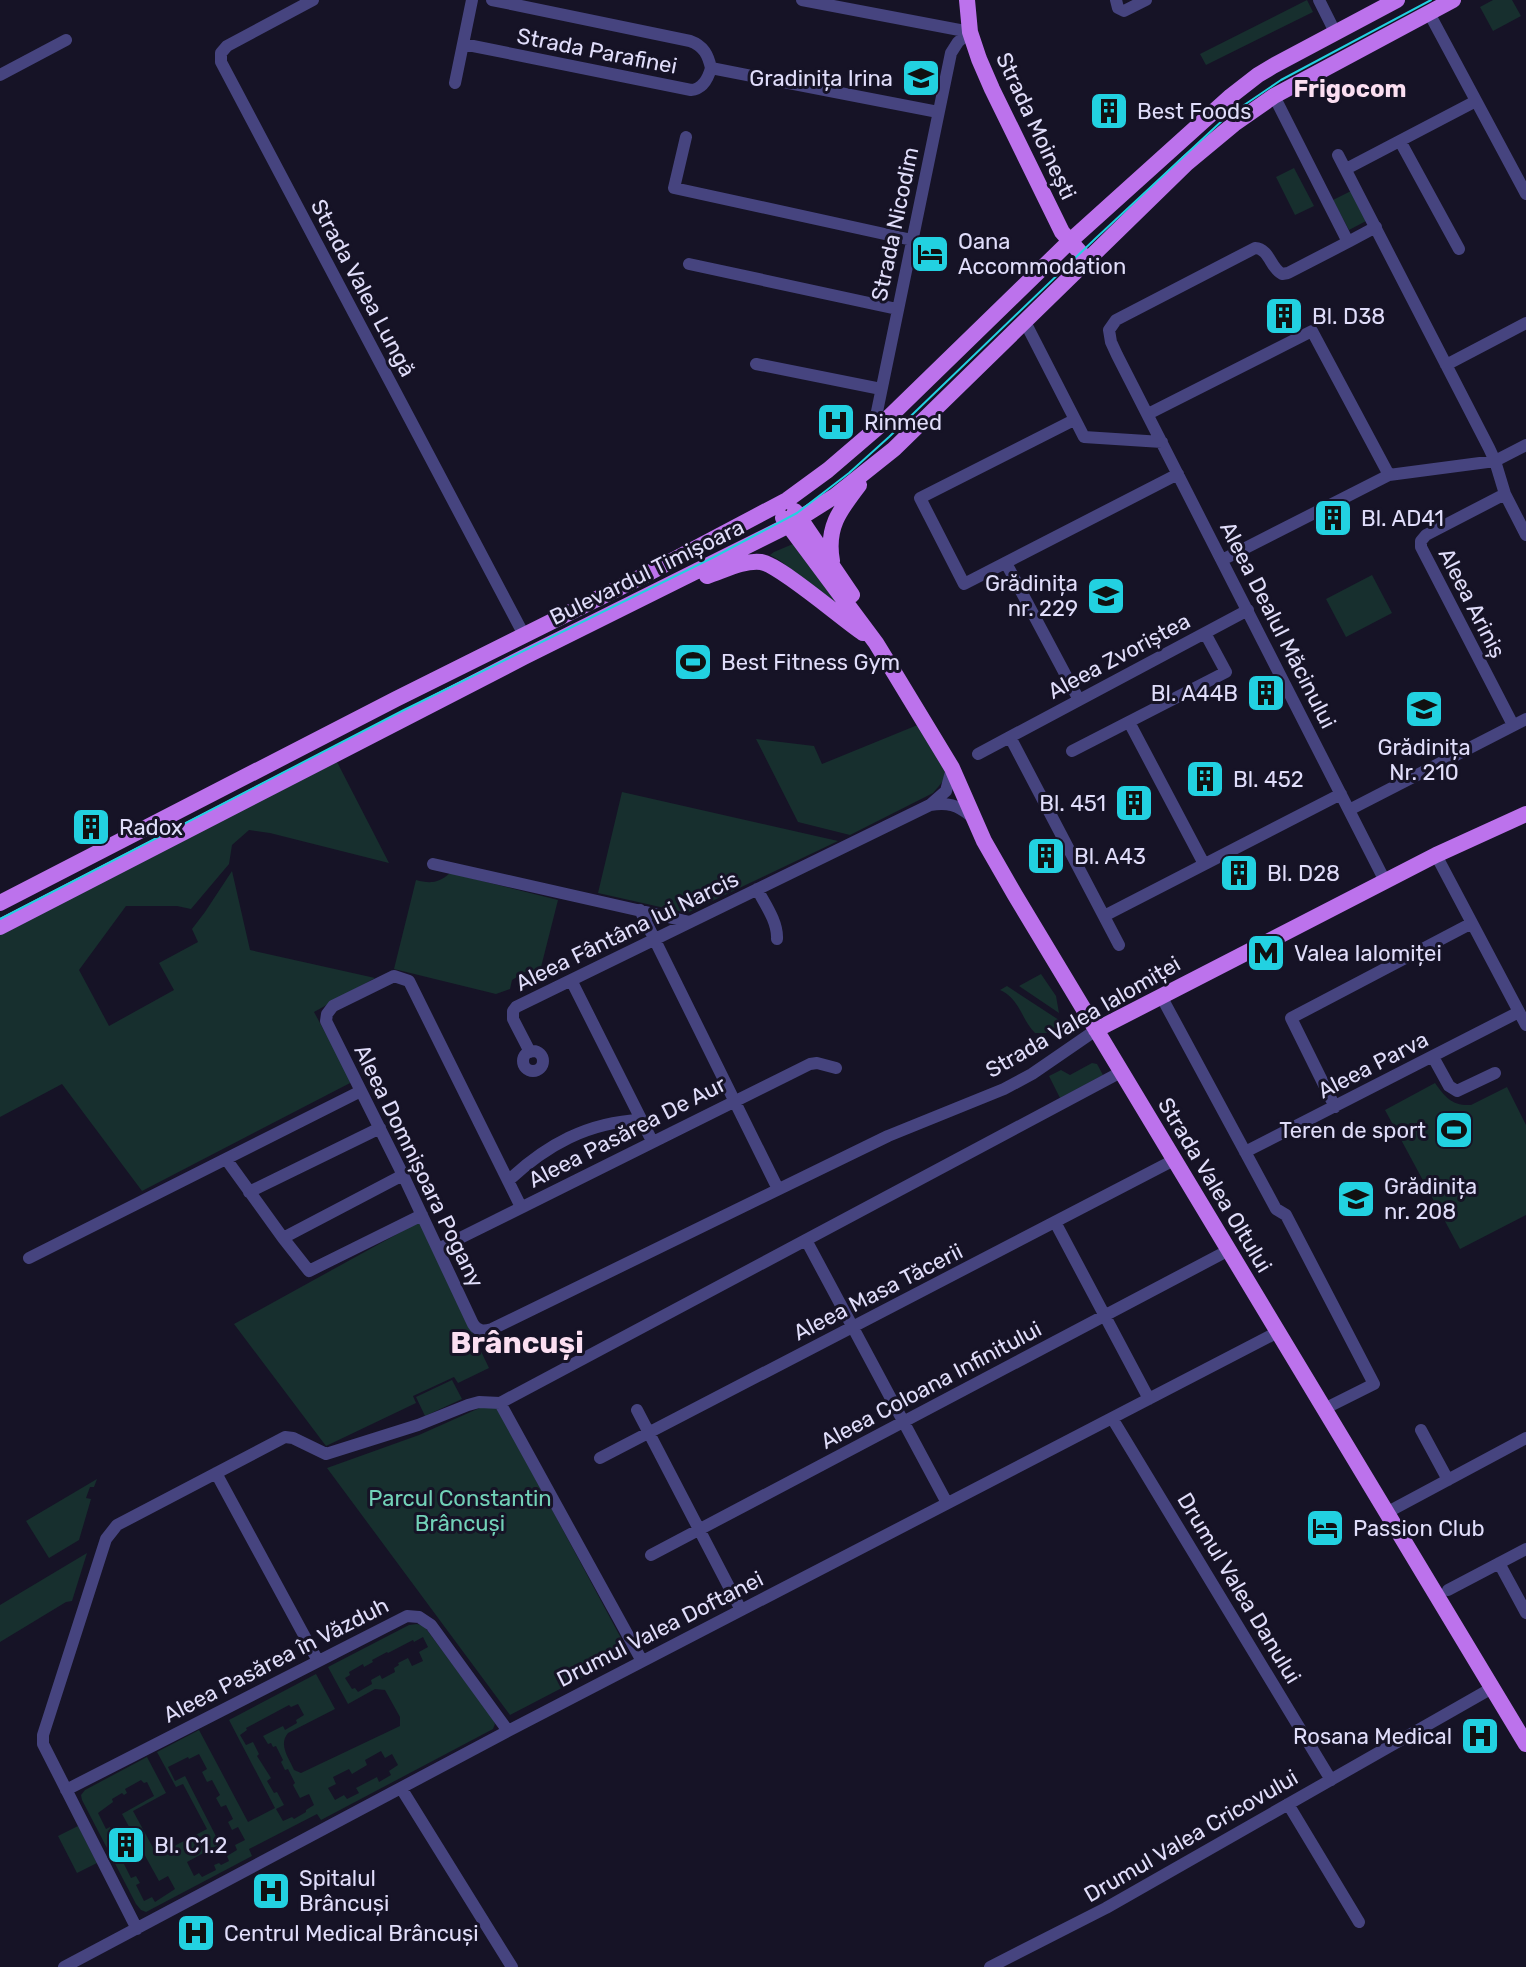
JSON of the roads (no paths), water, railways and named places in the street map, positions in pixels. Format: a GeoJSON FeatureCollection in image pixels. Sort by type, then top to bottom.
{"type":"FeatureCollection","features":[{"type":"Feature","properties":{"kind":"main road","name":"Strada Moinești"},"geometry":{"type":"LineString","coordinates":[[967,0],[970,32],[992,89],[1062,232],[1087,260]]}},
{"type":"Feature","properties":{"kind":"main road","name":"Bulevardul Timișoara"},"geometry":{"type":"LineString","coordinates":[[0,903],[781,503],[828,470],[873,431],[1069,242],[1258,75],[1397,0]]}},
{"type":"Feature","properties":{"kind":"main road","name":"Bulevardul Timișoara"},"geometry":{"type":"LineString","coordinates":[[0,927],[524,657],[795,522],[835,496],[894,449],[1187,163],[1225,131],[1274,96],[1453,0]]}},
{"type":"Feature","properties":{"kind":"main road"},"geometry":{"type":"LineString","coordinates":[[1258,75],[1255,85],[1258,95],[1274,96]]}},
{"type":"Feature","properties":{"kind":"main road"},"geometry":{"type":"LineString","coordinates":[[1211,114],[1222,115],[1227,124],[1225,131]]}},
{"type":"Feature","properties":{"kind":"main road"},"geometry":{"type":"LineString","coordinates":[[832,563],[829,544],[835,520],[874,466]]}},
{"type":"Feature","properties":{"kind":"main road","name":"Strada Valea Oltului"},"geometry":{"type":"LineString","coordinates":[[781,503],[876,643],[952,768],[999,869],[1526,1744]]}},
{"type":"Feature","properties":{"kind":"main road","name":"Strada Valea Oltului"},"geometry":{"type":"LineString","coordinates":[[795,522],[832,563],[858,605],[876,643]]}},
{"type":"Feature","properties":{"kind":"main road"},"geometry":{"type":"LineString","coordinates":[[707,543],[718,562]]}},
{"type":"Feature","properties":{"kind":"main road"},"geometry":{"type":"LineString","coordinates":[[652,595],[739,565],[760,562],[773,566],[876,643]]}},
{"type":"Feature","properties":{"kind":"main road","name":"Strada Valea Ialomiței"},"geometry":{"type":"LineString","coordinates":[[1096,1030],[1436,855],[1526,814]]}},
{"type":"Feature","properties":{"kind":"main road"},"geometry":{"type":"LineString","coordinates":[[129,838],[138,856]]}},
{"type":"Feature","properties":{"kind":"street","name":"Strada Valea Lungă"},"geometry":{"type":"LineString","coordinates":[[313,0],[227,46],[221,53],[221,62],[524,635]]}},
{"type":"Feature","properties":{"kind":"street"},"geometry":{"type":"LineString","coordinates":[[455,83],[472,0]]}},
{"type":"Feature","properties":{"kind":"street"},"geometry":{"type":"LineString","coordinates":[[492,0],[690,41],[705,51],[711,68],[938,112]]}},
{"type":"Feature","properties":{"kind":"street"},"geometry":{"type":"LineString","coordinates":[[802,0],[970,32]]}},
{"type":"Feature","properties":{"kind":"street"},"geometry":{"type":"LineString","coordinates":[[1116,0],[1118,8],[1124,11],[1146,0]]}},
{"type":"Feature","properties":{"kind":"street"},"geometry":{"type":"LineString","coordinates":[[1319,0],[1335,32]]}},
{"type":"Feature","properties":{"kind":"street"},"geometry":{"type":"LineString","coordinates":[[1429,13],[1526,194]]}},
{"type":"Feature","properties":{"kind":"street","name":"Strada Nicodim"},"geometry":{"type":"LineString","coordinates":[[873,431],[951,53],[970,32]]}},
{"type":"Feature","properties":{"kind":"street"},"geometry":{"type":"LineString","coordinates":[[0,75],[66,40]]}},
{"type":"Feature","properties":{"kind":"street","name":"Strada Parafinei"},"geometry":{"type":"LineString","coordinates":[[463,44],[691,90],[700,88],[711,68]]}},
{"type":"Feature","properties":{"kind":"street"},"geometry":{"type":"LineString","coordinates":[[1274,96],[1348,242],[1376,227]]}},
{"type":"Feature","properties":{"kind":"street"},"geometry":{"type":"LineString","coordinates":[[1346,169],[1476,101]]}},
{"type":"Feature","properties":{"kind":"street"},"geometry":{"type":"LineString","coordinates":[[686,137],[674,188],[912,240]]}},
{"type":"Feature","properties":{"kind":"street"},"geometry":{"type":"LineString","coordinates":[[1400,141],[1459,249]]}},
{"type":"Feature","properties":{"kind":"street"},"geometry":{"type":"LineString","coordinates":[[1338,155],[1495,461],[1505,494],[1526,535]]}},
{"type":"Feature","properties":{"kind":"street","name":"Aleea Dealul Măcinului"},"geometry":{"type":"LineString","coordinates":[[1348,242],[1282,274],[1274,268],[1261,248],[1250,250],[1116,320],[1109,330],[1117,355],[1385,881]]}},
{"type":"Feature","properties":{"kind":"street"},"geometry":{"type":"LineString","coordinates":[[689,264],[897,309]]}},
{"type":"Feature","properties":{"kind":"street"},"geometry":{"type":"LineString","coordinates":[[1024,320],[1082,434],[1088,439],[1162,442]]}},
{"type":"Feature","properties":{"kind":"street"},"geometry":{"type":"LineString","coordinates":[[1446,365],[1526,323]]}},
{"type":"Feature","properties":{"kind":"street"},"geometry":{"type":"LineString","coordinates":[[1148,414],[1312,331],[1389,475]]}},
{"type":"Feature","properties":{"kind":"street"},"geometry":{"type":"LineString","coordinates":[[756,364],[881,389]]}},
{"type":"Feature","properties":{"kind":"street"},"geometry":{"type":"LineString","coordinates":[[1074,420],[920,498],[964,584],[1178,474]]}},
{"type":"Feature","properties":{"kind":"street"},"geometry":{"type":"LineString","coordinates":[[1222,560],[1389,475],[1495,461],[1526,445]]}},
{"type":"Feature","properties":{"kind":"street","name":"Aleea Ariniș"},"geometry":{"type":"LineString","coordinates":[[1505,494],[1426,535],[1421,547],[1513,725]]}},
{"type":"Feature","properties":{"kind":"street"},"geometry":{"type":"LineString","coordinates":[[1006,563],[1079,700]]}},
{"type":"Feature","properties":{"kind":"street","name":"Aleea Zvoriștea"},"geometry":{"type":"LineString","coordinates":[[978,754],[1248,610]]}},
{"type":"Feature","properties":{"kind":"street"},"geometry":{"type":"LineString","coordinates":[[1072,751],[1226,672],[1205,633]]}},
{"type":"Feature","properties":{"kind":"street"},"geometry":{"type":"LineString","coordinates":[[1349,810],[1526,719]]}},
{"type":"Feature","properties":{"kind":"street"},"geometry":{"type":"LineString","coordinates":[[1129,722],[1204,864]]}},
{"type":"Feature","properties":{"kind":"street"},"geometry":{"type":"LineString","coordinates":[[1010,737],[1119,945]]}},
{"type":"Feature","properties":{"kind":"street"},"geometry":{"type":"LineString","coordinates":[[930,805],[946,791],[952,768]]}},
{"type":"Feature","properties":{"kind":"street"},"geometry":{"type":"LineString","coordinates":[[1104,916],[1341,794]]}},
{"type":"Feature","properties":{"kind":"street"},"geometry":{"type":"LineString","coordinates":[[930,805],[951,804],[973,817]]}},
{"type":"Feature","properties":{"kind":"street","name":"Aleea Fântâna lui Narcis"},"geometry":{"type":"LineString","coordinates":[[530,1052],[513,1019],[516,1007],[930,805]]}},
{"type":"Feature","properties":{"kind":"street"},"geometry":{"type":"LineString","coordinates":[[1436,855],[1526,1025]]}},
{"type":"Feature","properties":{"kind":"street"},"geometry":{"type":"LineString","coordinates":[[433,864],[690,922]]}},
{"type":"Feature","properties":{"kind":"street","name":"Aleea Fântâna lui Narcis"},"geometry":{"type":"LineString","coordinates":[[757,889],[778,931],[777,939]]}},
{"type":"Feature","properties":{"kind":"street"},"geometry":{"type":"LineString","coordinates":[[640,910],[778,1189]]}},
{"type":"Feature","properties":{"kind":"street"},"geometry":{"type":"LineString","coordinates":[[1335,1107],[1291,1018],[1472,923]]}},
{"type":"Feature","properties":{"kind":"street","name":"Aleea Domnișoara Pogany"},"geometry":{"type":"LineString","coordinates":[[483,1330],[473,1324],[326,1021],[333,1006],[394,976],[409,981],[508,1181]]}},
{"type":"Feature","properties":{"kind":"street"},"geometry":{"type":"LineString","coordinates":[[571,980],[652,1141]]}},
{"type":"Feature","properties":{"kind":"street"},"geometry":{"type":"LineString","coordinates":[[1161,996],[1276,1209],[1286,1215],[1374,1384],[1324,1409]]}},
{"type":"Feature","properties":{"kind":"street","name":"Aleea Parva"},"geometry":{"type":"LineString","coordinates":[[1245,1152],[1519,1012]]}},
{"type":"Feature","properties":{"kind":"street","name":"Strada Valea Ialomiței"},"geometry":{"type":"LineString","coordinates":[[483,1330],[492,1329],[900,1130],[1014,1084],[1096,1030]]}},
{"type":"Feature","properties":{"kind":"street"},"geometry":{"type":"LineString","coordinates":[[1433,1057],[1449,1086],[1457,1091],[1495,1073]]}},
{"type":"Feature","properties":{"kind":"street","name":"Aleea Pasărea De Aur"},"geometry":{"type":"LineString","coordinates":[[438,1249],[810,1064],[836,1068]]}},
{"type":"Feature","properties":{"kind":"street"},"geometry":{"type":"LineString","coordinates":[[137,1929],[44,1748],[43,1739],[106,1539],[123,1521],[285,1437],[326,1454],[418,1425],[474,1403],[500,1403],[1121,1072]]}},
{"type":"Feature","properties":{"kind":"street"},"geometry":{"type":"LineString","coordinates":[[29,1258],[361,1091]]}},
{"type":"Feature","properties":{"kind":"street","name":"Aleea Pasărea De Aur"},"geometry":{"type":"LineString","coordinates":[[508,1181],[529,1161],[565,1139],[606,1124],[641,1120]]}},
{"type":"Feature","properties":{"kind":"street"},"geometry":{"type":"LineString","coordinates":[[249,1192],[380,1128]]}},
{"type":"Feature","properties":{"kind":"street"},"geometry":{"type":"LineString","coordinates":[[226,1159],[309,1271],[422,1215]]}},
{"type":"Feature","properties":{"kind":"street","name":"Aleea Masa Tăcerii"},"geometry":{"type":"LineString","coordinates":[[600,1458],[1174,1160]]}},
{"type":"Feature","properties":{"kind":"street"},"geometry":{"type":"LineString","coordinates":[[283,1238],[403,1175]]}},
{"type":"Feature","properties":{"kind":"street"},"geometry":{"type":"LineString","coordinates":[[508,1181],[521,1207]]}},
{"type":"Feature","properties":{"kind":"street"},"geometry":{"type":"LineString","coordinates":[[1055,1222],[1149,1399]]}},
{"type":"Feature","properties":{"kind":"street"},"geometry":{"type":"LineString","coordinates":[[806,1240],[947,1503]]}},
{"type":"Feature","properties":{"kind":"street","name":"Aleea Coloana Infinitului"},"geometry":{"type":"LineString","coordinates":[[651,1555],[1229,1250]]}},
{"type":"Feature","properties":{"kind":"street","name":"Drumul Valea Doftanei"},"geometry":{"type":"LineString","coordinates":[[64,1967],[508,1731],[1278,1332]]}},
{"type":"Feature","properties":{"kind":"street"},"geometry":{"type":"LineString","coordinates":[[500,1403],[642,1661]]}},
{"type":"Feature","properties":{"kind":"street"},"geometry":{"type":"LineString","coordinates":[[637,1410],[741,1610]]}},
{"type":"Feature","properties":{"kind":"street","name":"Drumul Valea Danului"},"geometry":{"type":"LineString","coordinates":[[1112,1418],[1331,1780]]}},
{"type":"Feature","properties":{"kind":"street"},"geometry":{"type":"LineString","coordinates":[[1421,1430],[1448,1480]]}},
{"type":"Feature","properties":{"kind":"street"},"geometry":{"type":"LineString","coordinates":[[1386,1513],[1526,1438]]}},
{"type":"Feature","properties":{"kind":"street"},"geometry":{"type":"LineString","coordinates":[[216,1473],[318,1661]]}},
{"type":"Feature","properties":{"kind":"street"},"geometry":{"type":"LineString","coordinates":[[1448,1590],[1526,1549]]}},
{"type":"Feature","properties":{"kind":"street"},"geometry":{"type":"LineString","coordinates":[[1499,1563],[1526,1613]]}},
{"type":"Feature","properties":{"kind":"street","name":"Aleea Pasărea în Văzduh"},"geometry":{"type":"LineString","coordinates":[[66,1790],[407,1616],[419,1617],[431,1625],[508,1731]]}},
{"type":"Feature","properties":{"kind":"street","name":"Drumul Valea Cricovului"},"geometry":{"type":"LineString","coordinates":[[990,1967],[1106,1908],[1492,1688]]}},
{"type":"Feature","properties":{"kind":"street"},"geometry":{"type":"LineString","coordinates":[[401,1788],[512,1967]]}},
{"type":"Feature","properties":{"kind":"street"},"geometry":{"type":"LineString","coordinates":[[1288,1804],[1359,1922]]}},
{"type":"Feature","properties":{"kind":"tram line"},"geometry":{"type":"LineString","coordinates":[[0,919],[402,711],[797,513],[889,437],[1225,118],[1281,80],[1431,0]]}},
{"type":"Feature","properties":{"kind":"place","name":"Gradinița Irina"},"geometry":{"type":"Point","coordinates":[921,78]}},
{"type":"Feature","properties":{"kind":"place","name":"Best Foods"},"geometry":{"type":"Point","coordinates":[1109,111]}},
{"type":"Feature","properties":{"kind":"place","name":"Oana Accommodation"},"geometry":{"type":"Point","coordinates":[930,254]}},
{"type":"Feature","properties":{"kind":"place","name":"Bl. D38"},"geometry":{"type":"Point","coordinates":[1284,316]}},
{"type":"Feature","properties":{"kind":"place","name":"Rinmed"},"geometry":{"type":"Point","coordinates":[836,422]}},
{"type":"Feature","properties":{"kind":"place","name":"Bl. AD41"},"geometry":{"type":"Point","coordinates":[1333,518]}},
{"type":"Feature","properties":{"kind":"place","name":"Grădinița nr. 229"},"geometry":{"type":"Point","coordinates":[1106,596]}},
{"type":"Feature","properties":{"kind":"place","name":"Best Fitness Gym"},"geometry":{"type":"Point","coordinates":[693,662]}},
{"type":"Feature","properties":{"kind":"place","name":"Bl. A44B"},"geometry":{"type":"Point","coordinates":[1266,693]}},
{"type":"Feature","properties":{"kind":"place","name":"Grădinița Nr. 210"},"geometry":{"type":"Point","coordinates":[1424,709]}},
{"type":"Feature","properties":{"kind":"place","name":"Bl. 452"},"geometry":{"type":"Point","coordinates":[1205,779]}},
{"type":"Feature","properties":{"kind":"place","name":"Bl. 451"},"geometry":{"type":"Point","coordinates":[1134,803]}},
{"type":"Feature","properties":{"kind":"place","name":"Radox"},"geometry":{"type":"Point","coordinates":[91,827]}},
{"type":"Feature","properties":{"kind":"place","name":"Bl. A43"},"geometry":{"type":"Point","coordinates":[1046,856]}},
{"type":"Feature","properties":{"kind":"place","name":"Bl. D28"},"geometry":{"type":"Point","coordinates":[1239,873]}},
{"type":"Feature","properties":{"kind":"place","name":"Valea Ialomiței"},"geometry":{"type":"Point","coordinates":[1266,953]}},
{"type":"Feature","properties":{"kind":"place","name":"Teren de sport"},"geometry":{"type":"Point","coordinates":[1454,1130]}},
{"type":"Feature","properties":{"kind":"place","name":"Grădinița nr. 208"},"geometry":{"type":"Point","coordinates":[1356,1199]}},
{"type":"Feature","properties":{"kind":"place","name":"Passion Club"},"geometry":{"type":"Point","coordinates":[1325,1528]}},
{"type":"Feature","properties":{"kind":"place","name":"Rosana Medical"},"geometry":{"type":"Point","coordinates":[1480,1736]}},
{"type":"Feature","properties":{"kind":"place","name":"Bl. C1.2"},"geometry":{"type":"Point","coordinates":[126,1845]}},
{"type":"Feature","properties":{"kind":"place","name":"Spitalul Brâncuși"},"geometry":{"type":"Point","coordinates":[271,1891]}},
{"type":"Feature","properties":{"kind":"place","name":"Centrul Medical Brâncuși"},"geometry":{"type":"Point","coordinates":[196,1933]}},
{"type":"Feature","properties":{"kind":"district","name":"Frigocom"},"geometry":{"type":"Point","coordinates":[1350,89]}},
{"type":"Feature","properties":{"kind":"district","name":"Brâncuși"},"geometry":{"type":"Point","coordinates":[517,1343]}},
{"type":"Feature","properties":{"kind":"park label","name":"Parcul Constantin Brâncuși"},"geometry":{"type":"Point","coordinates":[460,1510]}}]}
